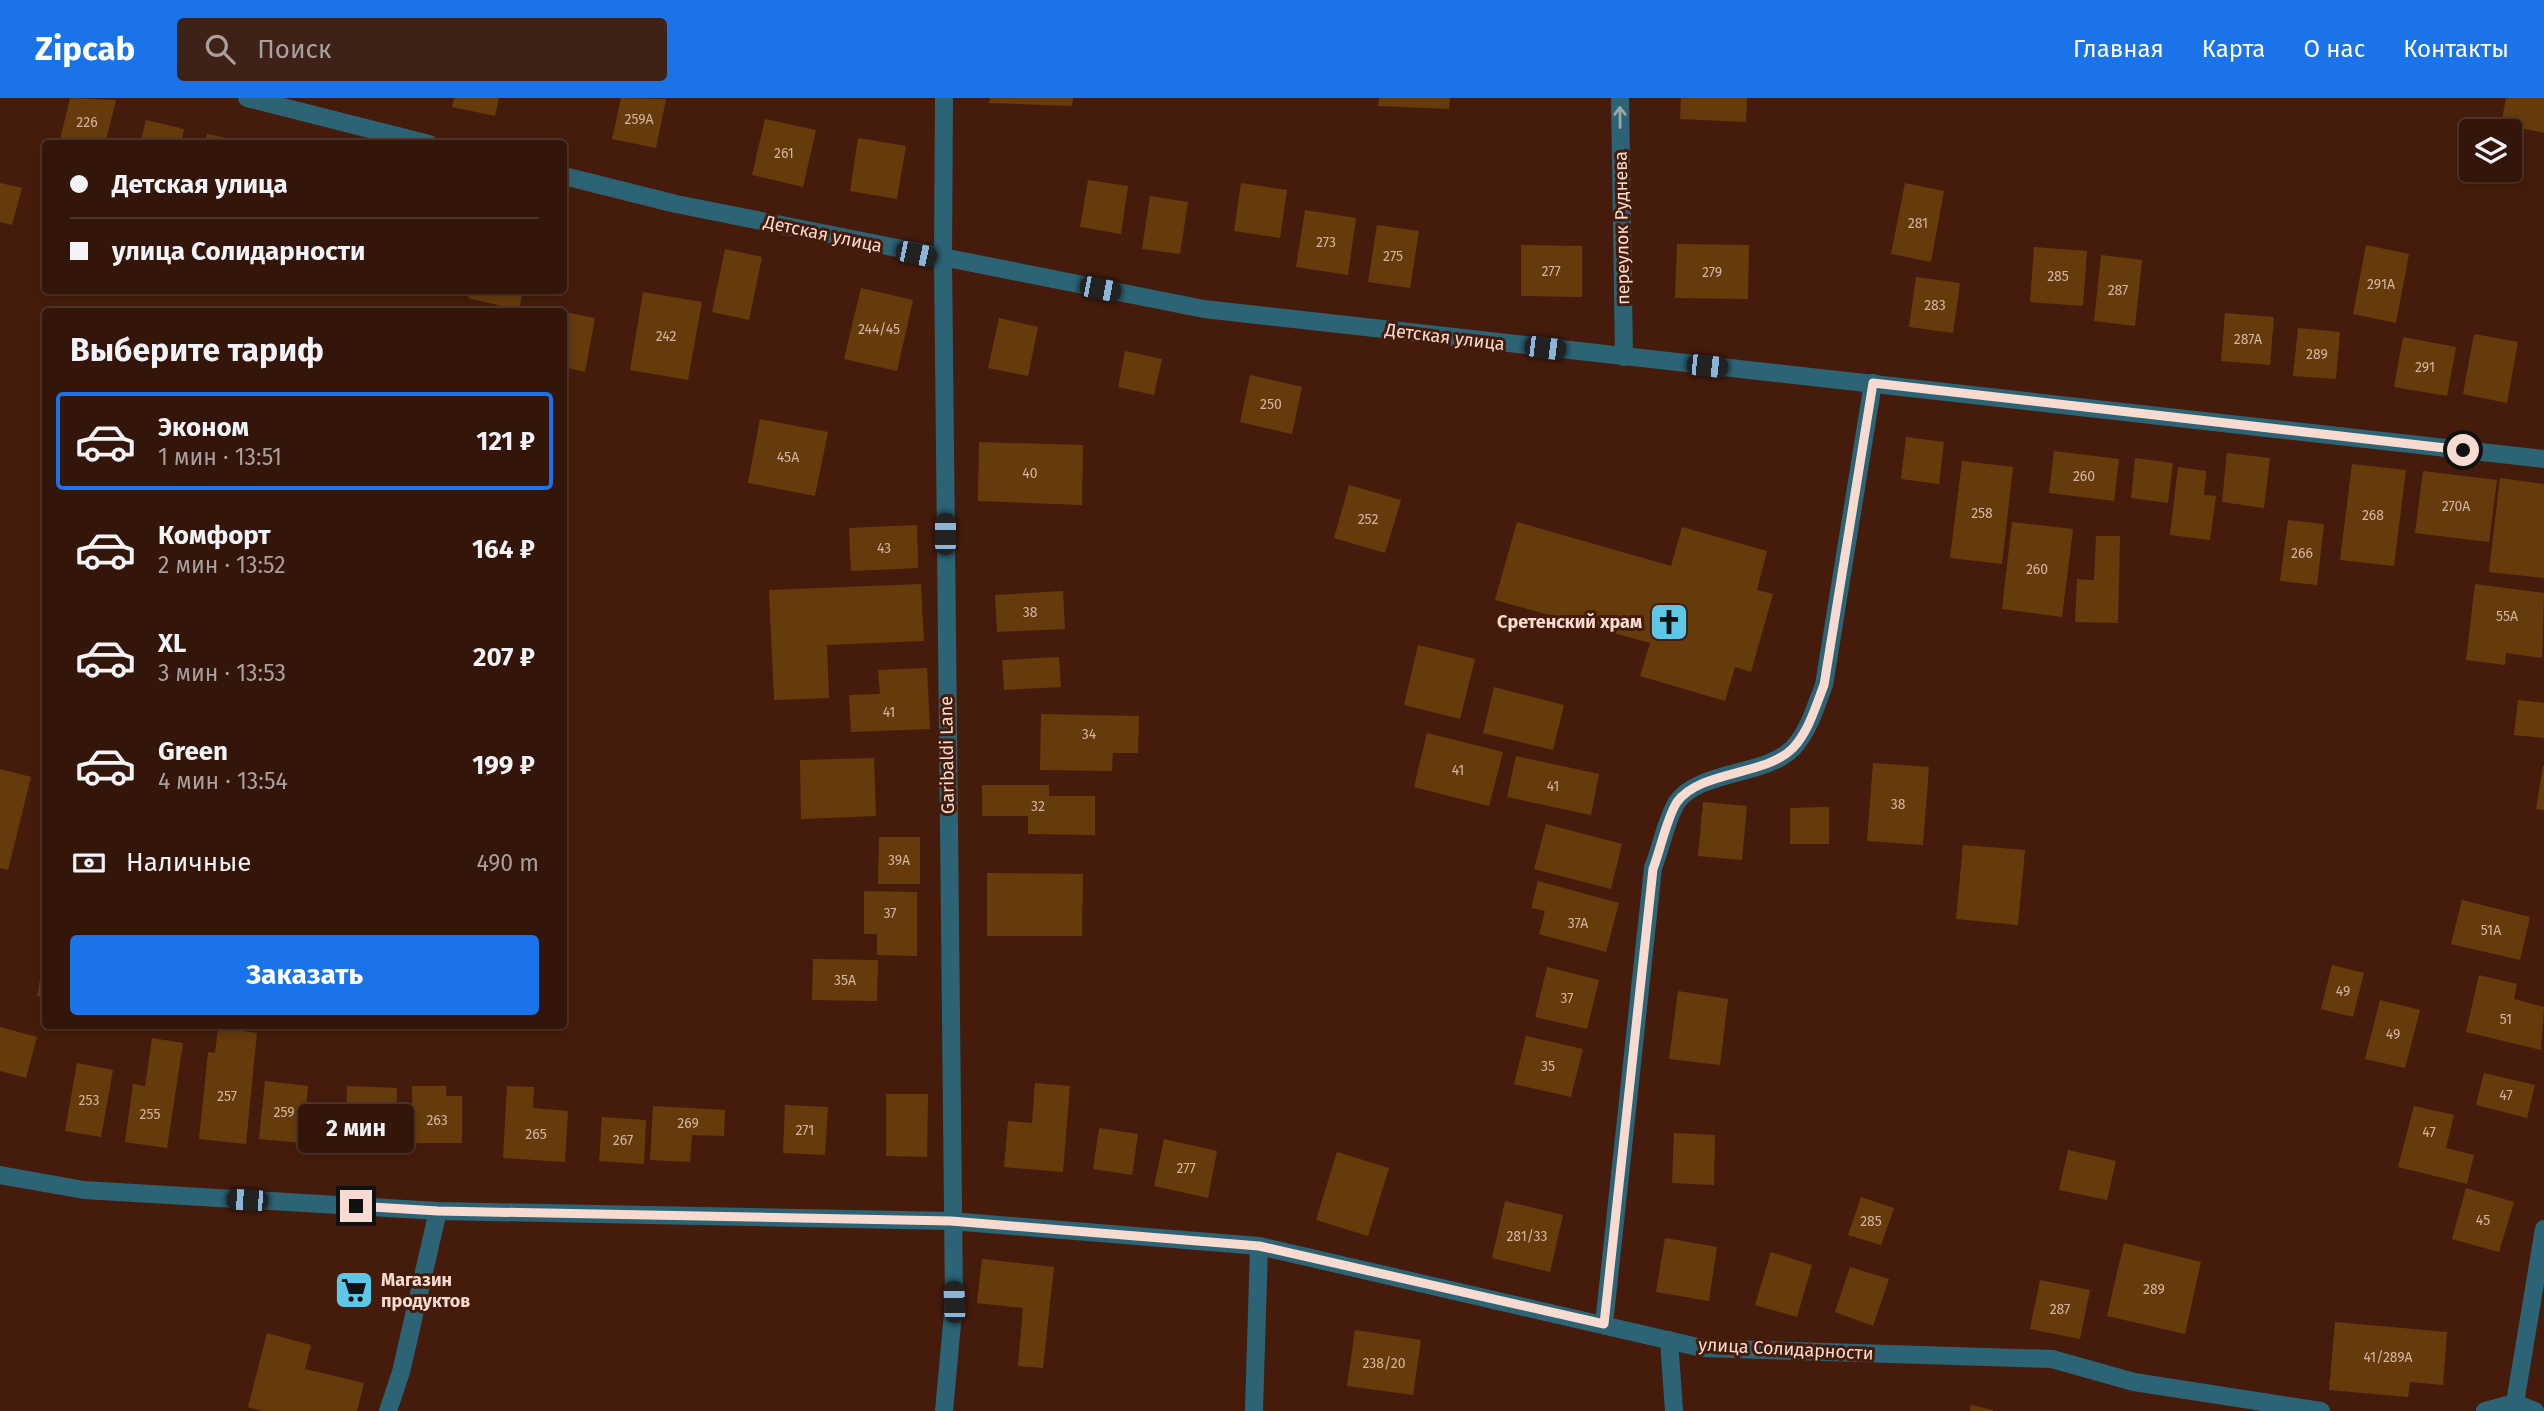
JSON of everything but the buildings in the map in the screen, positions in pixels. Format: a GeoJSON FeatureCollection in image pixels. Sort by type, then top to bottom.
{"type":"FeatureCollection","features":[{"type":"Feature","properties":{"kind":"street"},"geometry":{"type":"LineString","coordinates":[[247,98],[413,140]]}},
{"type":"Feature","properties":{"kind":"street","name":"Garibaldi Lane"},"geometry":{"type":"LineString","coordinates":[[944,98],[943,259],[951,1221],[954,1302],[944,1411]]}},
{"type":"Feature","properties":{"kind":"street","name":"переулок Руднева"},"geometry":{"type":"LineString","coordinates":[[1620,98],[1623,357]]}},
{"type":"Feature","properties":{"kind":"street","name":"Детская улица"},"geometry":{"type":"LineString","coordinates":[[567,177],[677,204],[1204,309],[2544,459]]}},
{"type":"Feature","properties":{"kind":"street"},"geometry":{"type":"LineString","coordinates":[[1604,1324],[1653,869],[1677,802],[1703,782],[1750,770],[1793,749],[1810,722],[1824,685],[1873,383]]}},
{"type":"Feature","properties":{"kind":"street","name":"улица Солидарности"},"geometry":{"type":"LineString","coordinates":[[0,1175],[84,1190],[438,1211],[951,1221],[1259,1246],[1702,1348],[2052,1359],[2134,1382],[2321,1411]]}},
{"type":"Feature","properties":{"kind":"street"},"geometry":{"type":"LineString","coordinates":[[388,1411],[401,1372],[438,1211]]}},
{"type":"Feature","properties":{"kind":"street"},"geometry":{"type":"LineString","coordinates":[[2515,1403],[2544,1229]]}},
{"type":"Feature","properties":{"kind":"street"},"geometry":{"type":"LineString","coordinates":[[1254,1411],[1259,1246]]}},
{"type":"Feature","properties":{"kind":"street"},"geometry":{"type":"LineString","coordinates":[[1669,1340],[1674,1411]]}},
{"type":"Feature","properties":{"kind":"street"},"geometry":{"type":"LineString","coordinates":[[2485,1411],[2515,1403],[2535,1411]]}},
{"type":"Feature","properties":{"kind":"place","name":"Сретенский храм"},"geometry":{"type":"Point","coordinates":[1669,622]}},
{"type":"Feature","properties":{"kind":"place","name":"Магазин продуктов"},"geometry":{"type":"Point","coordinates":[354,1290]}},
{"type":"Feature","properties":{"kind":"route"},"geometry":{"type":"LineString","coordinates":[[356,1206],[438,1211],[951,1221],[1259,1246],[1604,1324],[1653,869],[1677,802],[1703,782],[1750,770],[1793,749],[1810,722],[1824,685],[1873,383],[2463,450]]}}]}
